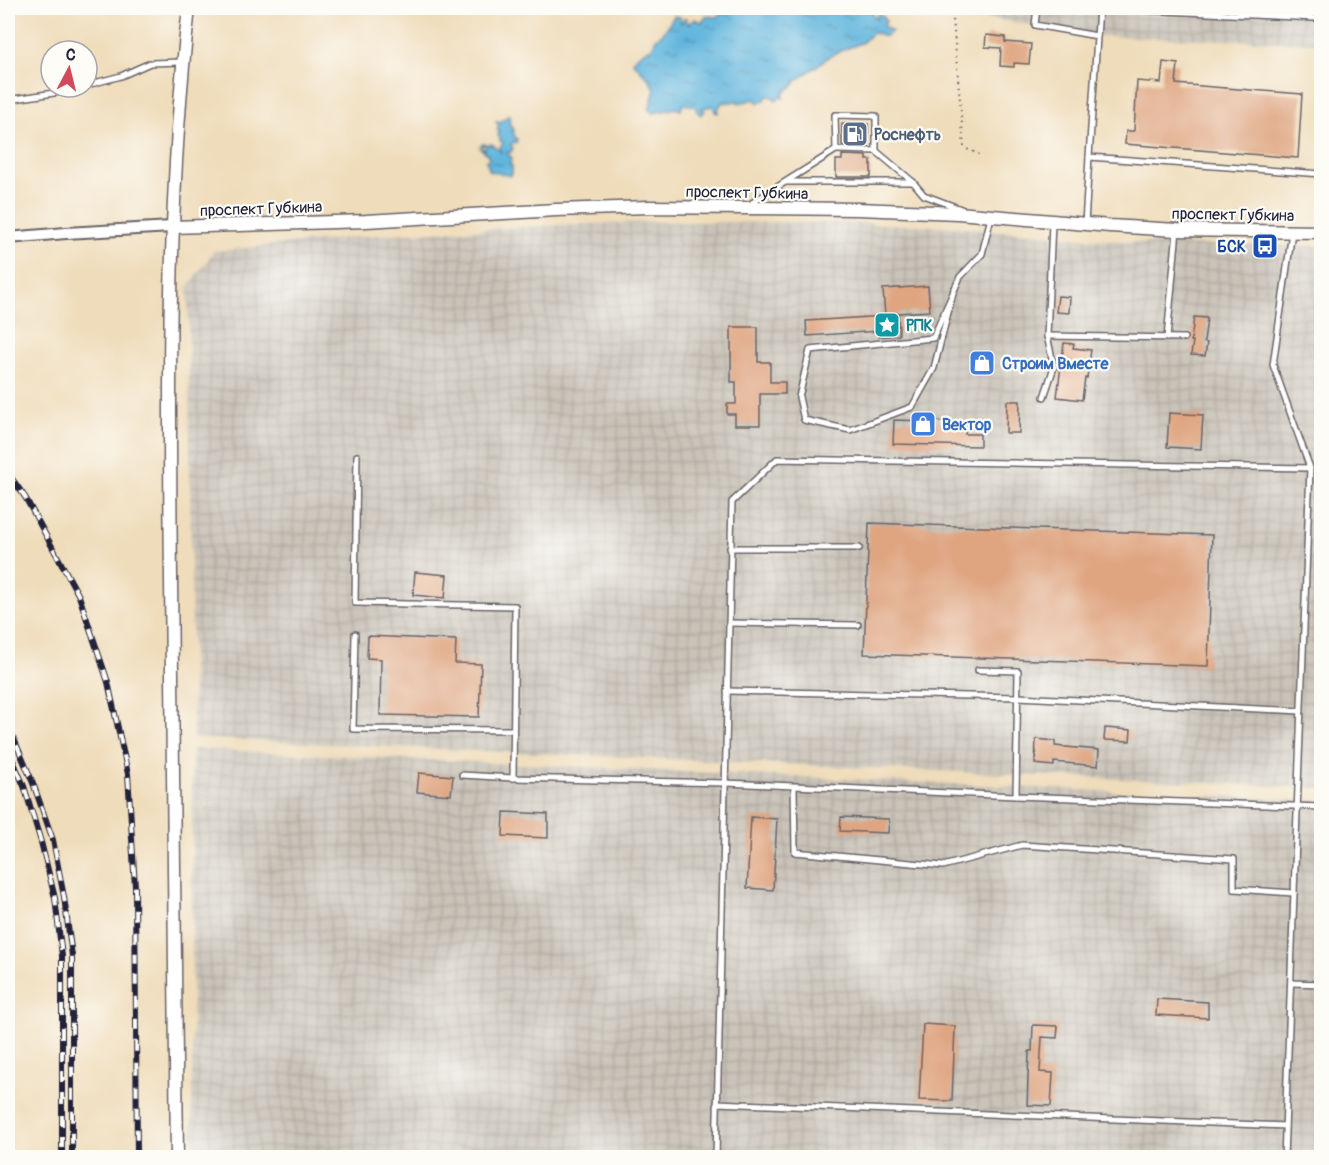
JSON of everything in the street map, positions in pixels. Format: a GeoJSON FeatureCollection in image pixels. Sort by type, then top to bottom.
{"type":"FeatureCollection","features":[{"type":"Feature","properties":{"kind":"street"},"geometry":{"type":"LineString","coordinates":[[177,1158],[170,459],[172,227],[182,62],[189,8]]}},
{"type":"Feature","properties":{"kind":"street","name":"проспект Губкина"},"geometry":{"type":"LineString","coordinates":[[172,227],[366,221],[649,207],[858,209],[991,215],[1177,230],[1322,232]]}},
{"type":"Feature","properties":{"kind":"street"},"geometry":{"type":"LineString","coordinates":[[8,238],[172,227]]}},
{"type":"Feature","properties":{"kind":"lane"},"geometry":{"type":"LineString","coordinates":[[1037,8],[1035,25],[1097,36]]}},
{"type":"Feature","properties":{"kind":"lane"},"geometry":{"type":"LineString","coordinates":[[1085,224],[1099,8],[1315,18]]}},
{"type":"Feature","properties":{"kind":"lane"},"geometry":{"type":"LineString","coordinates":[[99,82],[122,76],[150,63],[182,62]]}},
{"type":"Feature","properties":{"kind":"lane"},"geometry":{"type":"LineString","coordinates":[[8,100],[39,95]]}},
{"type":"Feature","properties":{"kind":"lane"},"geometry":{"type":"LineString","coordinates":[[836,150],[835,115],[876,116],[876,150]]}},
{"type":"Feature","properties":{"kind":"lane"},"geometry":{"type":"LineString","coordinates":[[742,209],[836,150],[876,150],[913,182],[924,195],[974,214]]}},
{"type":"Feature","properties":{"kind":"lane"},"geometry":{"type":"LineString","coordinates":[[1089,157],[1322,174]]}},
{"type":"Feature","properties":{"kind":"lane"},"geometry":{"type":"LineString","coordinates":[[785,182],[913,182]]}},
{"type":"Feature","properties":{"kind":"lane"},"geometry":{"type":"LineString","coordinates":[[954,289],[934,368],[912,407],[849,430],[804,420],[799,397],[810,350],[933,338],[954,289],[960,277],[982,254],[991,215]]}},
{"type":"Feature","properties":{"kind":"lane"},"geometry":{"type":"LineString","coordinates":[[1044,397],[1054,367],[1047,336],[1052,221]]}},
{"type":"Feature","properties":{"kind":"lane"},"geometry":{"type":"LineString","coordinates":[[1167,338],[1177,230]]}},
{"type":"Feature","properties":{"kind":"lane"},"geometry":{"type":"LineString","coordinates":[[1284,1158],[1310,468],[1273,365],[1292,232]]}},
{"type":"Feature","properties":{"kind":"lane"},"geometry":{"type":"LineString","coordinates":[[1047,336],[1184,338]]}},
{"type":"Feature","properties":{"kind":"lane"},"geometry":{"type":"LineString","coordinates":[[357,456],[355,603],[515,606],[513,778]]}},
{"type":"Feature","properties":{"kind":"lane"},"geometry":{"type":"LineString","coordinates":[[716,1158],[732,502],[777,459],[1310,468]]}},
{"type":"Feature","properties":{"kind":"lane"},"geometry":{"type":"LineString","coordinates":[[730,548],[859,548]]}},
{"type":"Feature","properties":{"kind":"lane"},"geometry":{"type":"LineString","coordinates":[[729,623],[858,625]]}},
{"type":"Feature","properties":{"kind":"lane"},"geometry":{"type":"LineString","coordinates":[[355,634],[354,729],[513,730]]}},
{"type":"Feature","properties":{"kind":"lane"},"geometry":{"type":"LineString","coordinates":[[978,670],[1018,671],[1016,796]]}},
{"type":"Feature","properties":{"kind":"lane"},"geometry":{"type":"LineString","coordinates":[[727,691],[1018,697],[1301,711]]}},
{"type":"Feature","properties":{"kind":"lane"},"geometry":{"type":"LineString","coordinates":[[462,775],[1322,807]]}},
{"type":"Feature","properties":{"kind":"lane"},"geometry":{"type":"LineString","coordinates":[[794,787],[795,852],[943,866],[1022,845],[1234,859],[1234,889],[1294,893]]}},
{"type":"Feature","properties":{"kind":"lane"},"geometry":{"type":"LineString","coordinates":[[1291,983],[1322,984]]}},
{"type":"Feature","properties":{"kind":"lane"},"geometry":{"type":"LineString","coordinates":[[717,1102],[1286,1126]]}},
{"type":"Feature","properties":{"kind":"path"},"geometry":{"type":"LineString","coordinates":[[952,8],[964,148],[979,154]]}},
{"type":"Feature","properties":{"kind":"shaded area"},"geometry":{"type":"Polygon","coordinates":[[[952,8],[1321,8],[1321,43],[1097,36],[952,12],[952,8]]]}},
{"type":"Feature","properties":{"kind":"shaded area"},"geometry":{"type":"Polygon","coordinates":[[[650,222],[858,223],[957,227],[1176,245],[1321,246],[1321,788],[193,738],[188,287],[214,251],[377,235],[650,222]]]}},
{"type":"Feature","properties":{"kind":"shaded area"},"geometry":{"type":"Polygon","coordinates":[[[192,749],[1321,801],[1321,1157],[192,1157],[192,749]]]}},
{"type":"Feature","properties":{"kind":"water"},"geometry":{"type":"Polygon","coordinates":[[[730,8],[872,8],[871,12],[877,19],[878,13],[883,16],[886,22],[883,26],[892,31],[886,36],[872,33],[863,42],[833,54],[795,82],[783,94],[783,98],[780,96],[778,100],[767,96],[765,100],[758,103],[755,99],[739,103],[723,101],[718,113],[715,112],[713,106],[702,108],[705,111],[701,115],[695,106],[683,104],[681,110],[677,108],[652,113],[649,110],[655,89],[633,62],[634,59],[652,48],[656,38],[664,32],[674,16],[680,17],[681,23],[684,18],[688,24],[694,19],[702,22],[707,16],[717,17],[730,8]]]}},
{"type":"Feature","properties":{"kind":"water"},"geometry":{"type":"Polygon","coordinates":[[[509,115],[509,123],[517,139],[516,143],[511,144],[513,148],[511,152],[507,153],[512,158],[511,176],[489,171],[487,161],[485,161],[489,159],[488,155],[480,148],[485,149],[485,145],[480,146],[483,144],[492,144],[501,152],[500,147],[503,143],[498,136],[499,125],[496,122],[500,122],[509,115]]]}},
{"type":"Feature","properties":{"kind":"building"},"geometry":{"type":"Polygon","coordinates":[[[986,35],[1005,37],[1005,42],[1031,44],[1029,64],[1014,63],[1014,67],[1000,66],[1001,48],[985,47],[986,35]]]}},
{"type":"Feature","properties":{"kind":"building"},"geometry":{"type":"Polygon","coordinates":[[[1163,62],[1178,64],[1176,84],[1302,94],[1298,158],[1125,144],[1126,131],[1134,131],[1137,81],[1161,83],[1163,62]]]}},
{"type":"Feature","properties":{"kind":"building","name":"Роснефть"},"geometry":{"type":"Polygon","coordinates":[[[842,124],[868,124],[868,146],[842,145],[842,124]]]}},
{"type":"Feature","properties":{"kind":"building"},"geometry":{"type":"Polygon","coordinates":[[[842,155],[867,156],[867,160],[871,160],[871,177],[836,177],[836,160],[842,160],[842,155]]]}},
{"type":"Feature","properties":{"kind":"building"},"geometry":{"type":"Polygon","coordinates":[[[928,286],[930,311],[898,313],[899,335],[879,337],[879,331],[807,336],[806,321],[885,316],[883,289],[928,286]]]}},
{"type":"Feature","properties":{"kind":"building"},"geometry":{"type":"Polygon","coordinates":[[[1058,296],[1070,297],[1069,313],[1056,312],[1058,296]]]}},
{"type":"Feature","properties":{"kind":"building"},"geometry":{"type":"Polygon","coordinates":[[[1194,317],[1207,318],[1205,356],[1191,355],[1194,317]]]}},
{"type":"Feature","properties":{"kind":"building"},"geometry":{"type":"Polygon","coordinates":[[[731,327],[758,327],[758,362],[770,362],[770,382],[785,382],[785,394],[760,394],[760,425],[735,425],[735,414],[727,414],[727,404],[736,404],[736,382],[731,382],[731,327]]]}},
{"type":"Feature","properties":{"kind":"building"},"geometry":{"type":"Polygon","coordinates":[[[1064,343],[1074,344],[1073,348],[1091,350],[1082,400],[1057,397],[1064,343]]]}},
{"type":"Feature","properties":{"kind":"building"},"geometry":{"type":"Polygon","coordinates":[[[1007,401],[1020,401],[1019,433],[1006,433],[1007,401]]]}},
{"type":"Feature","properties":{"kind":"building"},"geometry":{"type":"Polygon","coordinates":[[[1169,413],[1203,415],[1201,449],[1167,447],[1169,413]]]}},
{"type":"Feature","properties":{"kind":"building"},"geometry":{"type":"Polygon","coordinates":[[[894,420],[965,422],[965,434],[980,434],[980,446],[893,444],[894,420]]]}},
{"type":"Feature","properties":{"kind":"building"},"geometry":{"type":"Polygon","coordinates":[[[869,523],[1212,535],[1208,666],[864,654],[869,523]]]}},
{"type":"Feature","properties":{"kind":"building"},"geometry":{"type":"Polygon","coordinates":[[[415,572],[447,575],[445,598],[413,595],[415,572]]]}},
{"type":"Feature","properties":{"kind":"building"},"geometry":{"type":"Polygon","coordinates":[[[368,636],[456,640],[455,663],[481,664],[479,717],[380,715],[381,659],[367,658],[368,636]]]}},
{"type":"Feature","properties":{"kind":"building"},"geometry":{"type":"Polygon","coordinates":[[[1105,728],[1131,730],[1130,741],[1104,740],[1105,728]]]}},
{"type":"Feature","properties":{"kind":"building"},"geometry":{"type":"Polygon","coordinates":[[[1036,739],[1055,741],[1055,746],[1099,750],[1098,766],[1054,762],[1054,766],[1035,764],[1036,739]]]}},
{"type":"Feature","properties":{"kind":"building"},"geometry":{"type":"Polygon","coordinates":[[[419,773],[453,776],[451,795],[417,792],[419,773]]]}},
{"type":"Feature","properties":{"kind":"building"},"geometry":{"type":"Polygon","coordinates":[[[504,812],[548,814],[548,838],[503,836],[504,812]]]}},
{"type":"Feature","properties":{"kind":"building"},"geometry":{"type":"Polygon","coordinates":[[[751,817],[777,819],[773,890],[747,888],[751,817]]]}},
{"type":"Feature","properties":{"kind":"building"},"geometry":{"type":"Polygon","coordinates":[[[841,817],[889,819],[888,833],[840,831],[841,817]]]}},
{"type":"Feature","properties":{"kind":"building"},"geometry":{"type":"Polygon","coordinates":[[[1157,999],[1208,1002],[1208,1018],[1156,1015],[1157,999]]]}},
{"type":"Feature","properties":{"kind":"building"},"geometry":{"type":"Polygon","coordinates":[[[923,1024],[955,1026],[952,1101],[919,1100],[923,1024]]]}},
{"type":"Feature","properties":{"kind":"building"},"geometry":{"type":"Polygon","coordinates":[[[1033,1025],[1058,1026],[1057,1038],[1042,1037],[1040,1072],[1053,1073],[1051,1106],[1027,1105],[1029,1051],[1032,1051],[1033,1025]]]}},
{"type":"Feature","properties":{"kind":"railway"},"geometry":{"type":"LineString","coordinates":[[8,473],[25,497],[79,596],[108,682],[128,774],[135,887],[137,1158]]}},
{"type":"Feature","properties":{"kind":"railway"},"geometry":{"type":"LineString","coordinates":[[8,725],[33,783],[53,840],[64,897],[72,956],[72,1158]]}},
{"type":"Feature","properties":{"kind":"railway"},"geometry":{"type":"LineString","coordinates":[[8,749],[24,786],[55,898],[62,956],[62,1158]]}},
{"type":"Feature","properties":{"kind":"place","name":"Роснефть"},"geometry":{"type":"Point","coordinates":[855,134]}},
{"type":"Feature","properties":{"kind":"place","name":"БСК"},"geometry":{"type":"Point","coordinates":[1265,246]}},
{"type":"Feature","properties":{"kind":"place","name":"РПК"},"geometry":{"type":"Point","coordinates":[887,325]}},
{"type":"Feature","properties":{"kind":"place","name":"Строим Вместе"},"geometry":{"type":"Point","coordinates":[982,363]}},
{"type":"Feature","properties":{"kind":"place","name":"Вектор"},"geometry":{"type":"Point","coordinates":[923,424]}}]}
